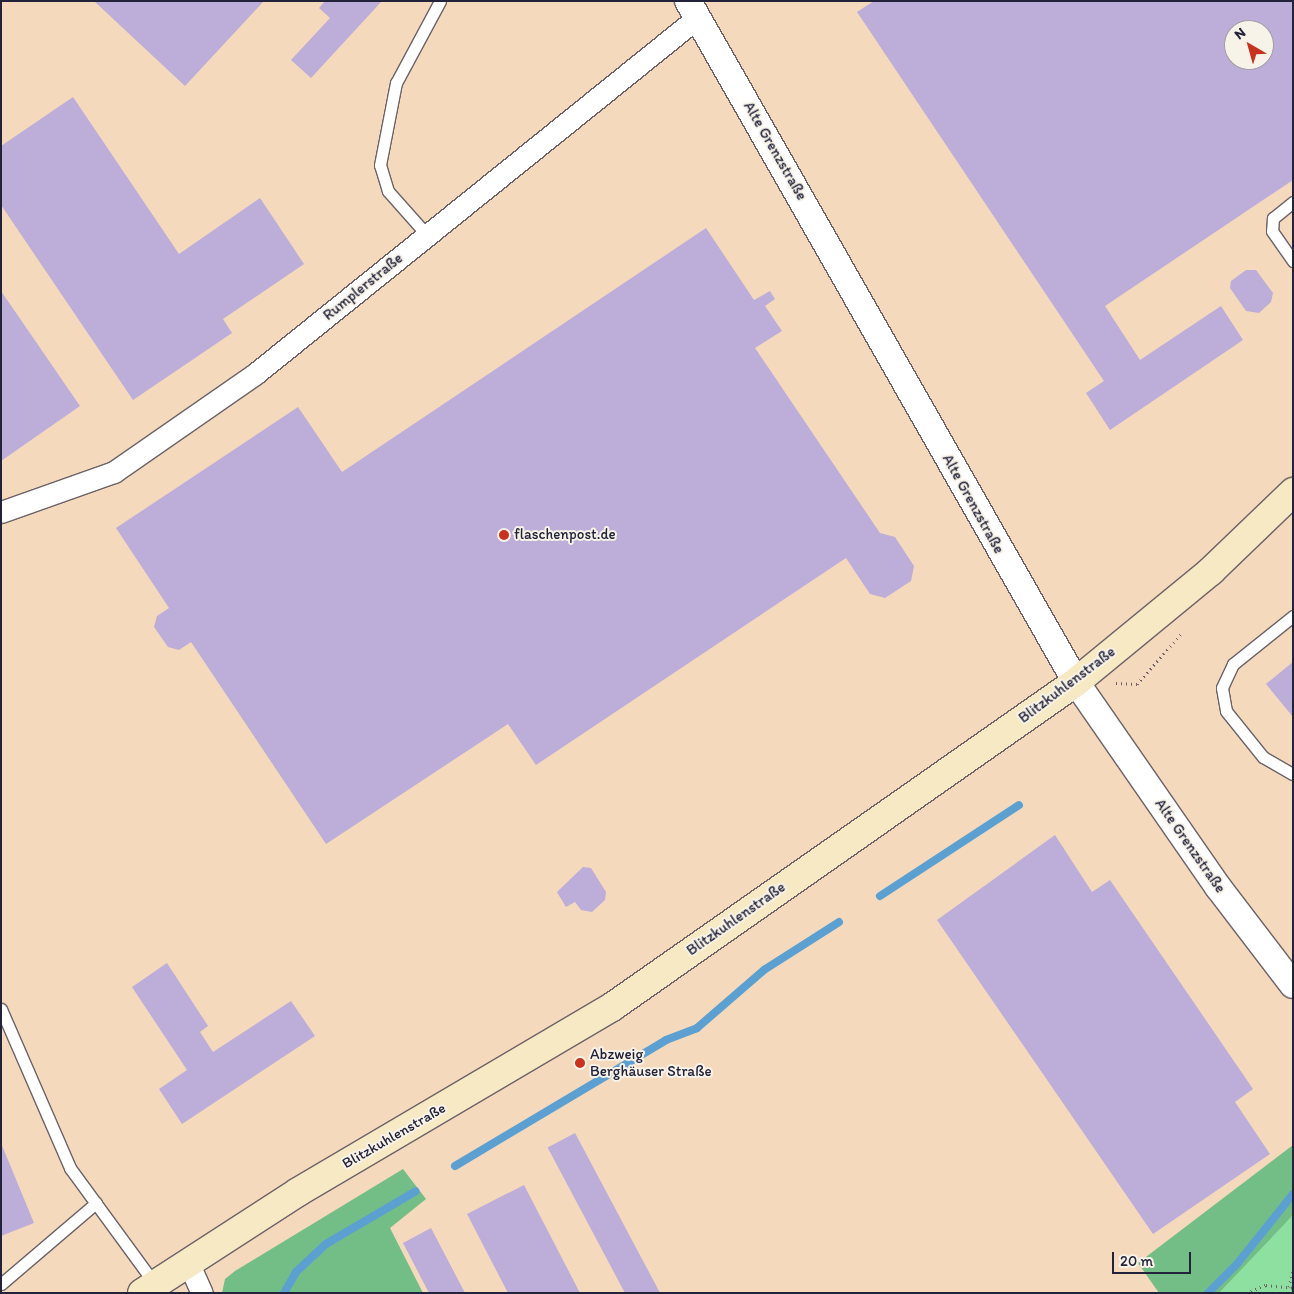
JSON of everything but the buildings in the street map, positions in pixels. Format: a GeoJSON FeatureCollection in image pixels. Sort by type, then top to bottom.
{"type":"FeatureCollection","features":[{"type":"Feature","properties":{"kind":"main road","name":"Blitzkuhlenstraße"},"geometry":{"type":"LineString","coordinates":[[148,1288],[188,1262],[612,1007],[1076,682],[1211,570],[1293,492]]}},
{"type":"Feature","properties":{"kind":"street","name":"Rumplerstraße"},"geometry":{"type":"LineString","coordinates":[[1,512],[114,472],[255,374],[426,236],[693,9]]}},
{"type":"Feature","properties":{"kind":"street","name":"Alte Grenzstraße"},"geometry":{"type":"LineString","coordinates":[[693,9],[1076,682],[1218,887],[1293,985]]}},
{"type":"Feature","properties":{"kind":"street"},"geometry":{"type":"LineString","coordinates":[[188,1262],[202,1293]]}},
{"type":"Feature","properties":{"kind":"lane"},"geometry":{"type":"LineString","coordinates":[[426,236],[388,191],[380,166],[396,83],[440,1]]}},
{"type":"Feature","properties":{"kind":"lane"},"geometry":{"type":"LineString","coordinates":[[1293,202],[1273,218],[1272,231],[1293,261]]}},
{"type":"Feature","properties":{"kind":"lane"},"geometry":{"type":"LineString","coordinates":[[1293,616],[1233,664],[1222,688],[1226,711],[1263,757],[1293,774]]}},
{"type":"Feature","properties":{"kind":"lane"},"geometry":{"type":"LineString","coordinates":[[1,1009],[70,1168],[96,1203],[148,1288]]}},
{"type":"Feature","properties":{"kind":"lane"},"geometry":{"type":"LineString","coordinates":[[1,1284],[96,1203]]}},
{"type":"Feature","properties":{"kind":"path"},"geometry":{"type":"LineString","coordinates":[[1246,1293],[1266,1285],[1291,1288],[1293,1268]]}},
{"type":"Feature","properties":{"kind":"green space"},"geometry":{"type":"Polygon","coordinates":[[[1293,1145],[1293,1215],[1219,1293],[1159,1293],[1138,1263],[1293,1145]]]}},
{"type":"Feature","properties":{"kind":"green space"},"geometry":{"type":"Polygon","coordinates":[[[403,1169],[426,1199],[390,1228],[423,1293],[222,1293],[225,1279],[235,1271],[403,1169]]]}},
{"type":"Feature","properties":{"kind":"green space"},"geometry":{"type":"Polygon","coordinates":[[[1293,1215],[1293,1293],[1219,1293],[1281,1226],[1293,1215]]]}},
{"type":"Feature","properties":{"kind":"waterway"},"geometry":{"type":"LineString","coordinates":[[880,896],[1019,805]]}},
{"type":"Feature","properties":{"kind":"waterway"},"geometry":{"type":"LineString","coordinates":[[455,1166],[666,1040],[697,1028],[764,970],[839,922]]}},
{"type":"Feature","properties":{"kind":"waterway"},"geometry":{"type":"LineString","coordinates":[[284,1293],[296,1272],[326,1244],[416,1191]]}},
{"type":"Feature","properties":{"kind":"waterway"},"geometry":{"type":"LineString","coordinates":[[1208,1293],[1237,1264],[1293,1194]]}},
{"type":"Feature","properties":{"kind":"place","name":"flaschenpost.de"},"geometry":{"type":"Point","coordinates":[504,535]}},
{"type":"Feature","properties":{"kind":"place","name":"Abzweig Berghäuser Straße"},"geometry":{"type":"Point","coordinates":[580,1063]}}]}
